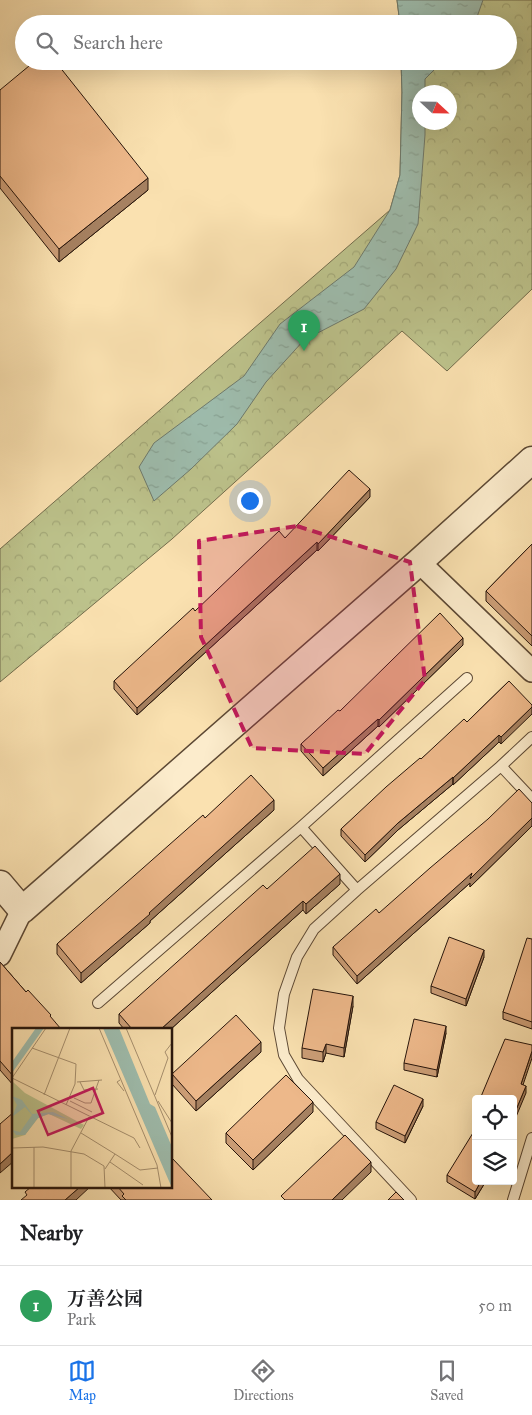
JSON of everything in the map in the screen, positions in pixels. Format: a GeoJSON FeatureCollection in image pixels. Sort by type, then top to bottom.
{"type":"FeatureCollection","features":[{"type":"Feature","properties":{"kind":"street"},"geometry":{"type":"LineString","coordinates":[[0,954],[22,910],[419,562],[532,460]]}},
{"type":"Feature","properties":{"kind":"street"},"geometry":{"type":"LineString","coordinates":[[419,562],[532,671]]}},
{"type":"Feature","properties":{"kind":"street"},"geometry":{"type":"LineString","coordinates":[[0,884],[22,910]]}},
{"type":"Feature","properties":{"kind":"lane"},"geometry":{"type":"LineString","coordinates":[[98,1003],[302,826],[468,678]]}},
{"type":"Feature","properties":{"kind":"lane"},"geometry":{"type":"LineString","coordinates":[[411,1200],[298,1079],[284,1055],[279,1028],[284,994],[297,957],[314,929],[502,766],[532,737]]}},
{"type":"Feature","properties":{"kind":"lane"},"geometry":{"type":"LineString","coordinates":[[502,766],[532,799]]}},
{"type":"Feature","properties":{"kind":"lane"},"geometry":{"type":"LineString","coordinates":[[302,826],[357,890]]}},
{"type":"Feature","properties":{"kind":"lane"},"geometry":{"type":"LineString","coordinates":[[513,1200],[532,1138]]}},
{"type":"Feature","properties":{"kind":"highlighted area"},"geometry":{"type":"Polygon","coordinates":[[[297,526],[410,562],[425,680],[365,754],[252,748],[201,637],[199,541],[297,526]]]}},
{"type":"Feature","properties":{"kind":"green space"},"geometry":{"type":"Polygon","coordinates":[[[397,0],[532,0],[532,289],[447,371],[402,331],[172,539],[0,682],[0,549],[390,210],[400,175],[401,70],[517,70],[517,15],[399,15],[397,0]]]}},
{"type":"Feature","properties":{"kind":"water"},"geometry":{"type":"Polygon","coordinates":[[[397,0],[483,0],[478,15],[399,15],[397,0]]]}},
{"type":"Feature","properties":{"kind":"water"},"geometry":{"type":"Polygon","coordinates":[[[401,70],[434,70],[425,79],[425,85],[412,85],[412,130],[425,130],[418,224],[396,269],[364,309],[304,340],[266,382],[237,424],[191,469],[154,501],[139,467],[154,443],[244,376],[280,324],[354,267],[390,210],[400,175],[401,70]]]}},
{"type":"Feature","properties":{"kind":"building"},"geometry":{"type":"Polygon","coordinates":[[[24,70],[62,70],[148,178],[59,249],[0,176],[0,90],[24,70]]]}},
{"type":"Feature","properties":{"kind":"building"},"geometry":{"type":"Polygon","coordinates":[[[349,470],[370,489],[318,544],[317,542],[137,708],[114,681],[193,608],[195,611],[279,531],[285,538],[349,470]]]}},
{"type":"Feature","properties":{"kind":"building"},"geometry":{"type":"Polygon","coordinates":[[[532,544],[532,636],[486,591],[532,544]]]}},
{"type":"Feature","properties":{"kind":"building"},"geometry":{"type":"Polygon","coordinates":[[[440,613],[463,638],[379,720],[323,768],[301,744],[338,710],[340,711],[440,613]]]}},
{"type":"Feature","properties":{"kind":"building"},"geometry":{"type":"Polygon","coordinates":[[[509,681],[532,707],[501,737],[499,735],[453,778],[398,823],[365,855],[341,829],[464,719],[467,722],[509,681]]]}},
{"type":"Feature","properties":{"kind":"building"},"geometry":{"type":"Polygon","coordinates":[[[251,775],[274,800],[150,914],[81,973],[57,944],[203,815],[205,818],[251,775]]]}},
{"type":"Feature","properties":{"kind":"building"},"geometry":{"type":"Polygon","coordinates":[[[519,789],[532,803],[532,818],[470,879],[472,873],[357,976],[333,947],[376,909],[379,913],[488,819],[519,789]]]}},
{"type":"Feature","properties":{"kind":"building"},"geometry":{"type":"Polygon","coordinates":[[[315,846],[340,874],[306,904],[303,901],[162,1028],[131,1028],[119,1014],[263,885],[267,889],[315,846]]]}},
{"type":"Feature","properties":{"kind":"building"},"geometry":{"type":"Polygon","coordinates":[[[449,937],[484,950],[466,999],[431,986],[449,937]]]}},
{"type":"Feature","properties":{"kind":"building"},"geometry":{"type":"Polygon","coordinates":[[[527,938],[532,939],[532,1022],[503,1012],[527,938]]]}},
{"type":"Feature","properties":{"kind":"building"},"geometry":{"type":"Polygon","coordinates":[[[0,962],[26,992],[28,990],[51,1015],[60,1028],[12,1028],[12,1075],[0,1061],[0,962]]]}},
{"type":"Feature","properties":{"kind":"building"},"geometry":{"type":"Polygon","coordinates":[[[313,989],[353,996],[344,1048],[326,1044],[323,1052],[302,1048],[313,989]]]}},
{"type":"Feature","properties":{"kind":"building"},"geometry":{"type":"Polygon","coordinates":[[[236,1015],[261,1042],[196,1101],[172,1074],[236,1015]]]}},
{"type":"Feature","properties":{"kind":"building"},"geometry":{"type":"Polygon","coordinates":[[[414,1019],[446,1026],[437,1070],[404,1063],[414,1019]]]}},
{"type":"Feature","properties":{"kind":"building"},"geometry":{"type":"Polygon","coordinates":[[[505,1039],[532,1045],[532,1051],[521,1084],[526,1086],[517,1107],[517,1095],[482,1095],[505,1039]]]}},
{"type":"Feature","properties":{"kind":"building"},"geometry":{"type":"Polygon","coordinates":[[[286,1075],[313,1102],[253,1160],[226,1133],[286,1075]]]}},
{"type":"Feature","properties":{"kind":"building"},"geometry":{"type":"Polygon","coordinates":[[[394,1085],[423,1099],[405,1136],[376,1122],[394,1085]]]}},
{"type":"Feature","properties":{"kind":"building"},"geometry":{"type":"Polygon","coordinates":[[[12,1114],[12,1153],[0,1164],[0,1124],[12,1114]]]}},
{"type":"Feature","properties":{"kind":"building"},"geometry":{"type":"Polygon","coordinates":[[[472,1134],[472,1185],[479,1185],[475,1192],[447,1175],[472,1134]]]}},
{"type":"Feature","properties":{"kind":"building"},"geometry":{"type":"Polygon","coordinates":[[[345,1135],[371,1162],[332,1200],[285,1200],[281,1196],[345,1135]]]}},
{"type":"Feature","properties":{"kind":"building"},"geometry":{"type":"Polygon","coordinates":[[[172,1158],[212,1200],[126,1200],[122,1196],[124,1194],[119,1188],[172,1188],[172,1158]]]}},
{"type":"Feature","properties":{"kind":"building"},"geometry":{"type":"Polygon","coordinates":[[[30,1188],[79,1188],[65,1200],[21,1200],[27,1195],[25,1192],[30,1188]]]}},
{"type":"Feature","properties":{"kind":"building"},"geometry":{"type":"Polygon","coordinates":[[[396,1192],[404,1200],[388,1200],[396,1192]]]}},
{"type":"Feature","properties":{"kind":"place","name":"万善公园"},"geometry":{"type":"Point","coordinates":[304,351]}}]}
